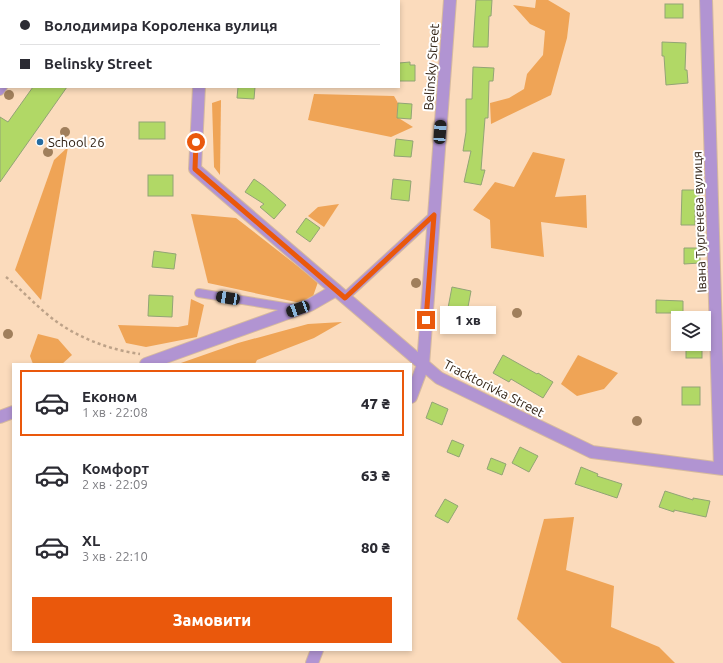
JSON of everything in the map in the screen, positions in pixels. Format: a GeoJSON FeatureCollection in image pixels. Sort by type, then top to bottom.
{"type":"FeatureCollection","features":[{"type":"Feature","properties":{"kind":"street","name":"Belinsky Street"},"geometry":{"type":"LineString","coordinates":[[412,395],[423,365],[450,0]]}},
{"type":"Feature","properties":{"kind":"street","name":"Івана Тургенєва вулиця"},"geometry":{"type":"LineString","coordinates":[[706,0],[721,469]]}},
{"type":"Feature","properties":{"kind":"street","name":"Tracktorivka Street"},"geometry":{"type":"LineString","coordinates":[[199,88],[195,169],[439,378],[592,452],[721,469]]}},
{"type":"Feature","properties":{"kind":"street"},"geometry":{"type":"LineString","coordinates":[[144,359],[340,294]]}},
{"type":"Feature","properties":{"kind":"street"},"geometry":{"type":"LineString","coordinates":[[0,417],[12,412]]}},
{"type":"Feature","properties":{"kind":"street"},"geometry":{"type":"LineString","coordinates":[[312,663],[317,651]]}},
{"type":"Feature","properties":{"kind":"lane"},"geometry":{"type":"LineString","coordinates":[[340,294],[434,215]]}},
{"type":"Feature","properties":{"kind":"lane"},"geometry":{"type":"LineString","coordinates":[[199,293],[298,309]]}},
{"type":"Feature","properties":{"kind":"path"},"geometry":{"type":"LineString","coordinates":[[6,278],[57,321],[82,337],[144,359]]}},
{"type":"Feature","properties":{"kind":"shaded area"},"geometry":{"type":"Polygon","coordinates":[[[536,0],[548,0],[570,13],[567,38],[551,95],[491,124],[490,103],[509,98],[524,89],[527,74],[543,55],[545,31],[530,24],[513,5],[535,8],[536,0]]]}},
{"type":"Feature","properties":{"kind":"shaded area"},"geometry":{"type":"Polygon","coordinates":[[[314,94],[394,96],[398,103],[397,117],[413,127],[391,137],[308,120],[314,94]]]}},
{"type":"Feature","properties":{"kind":"shaded area"},"geometry":{"type":"Polygon","coordinates":[[[221,100],[220,175],[214,167],[212,103],[221,100]]]}},
{"type":"Feature","properties":{"kind":"shaded area"},"geometry":{"type":"Polygon","coordinates":[[[68,147],[41,300],[15,270],[54,160],[68,147]]]}},
{"type":"Feature","properties":{"kind":"shaded area"},"geometry":{"type":"Polygon","coordinates":[[[533,152],[565,159],[555,197],[586,195],[587,228],[541,222],[544,257],[491,248],[490,220],[473,210],[495,182],[514,187],[533,152]]]}},
{"type":"Feature","properties":{"kind":"shaded area"},"geometry":{"type":"Polygon","coordinates":[[[339,204],[324,227],[308,216],[318,207],[339,204]]]}},
{"type":"Feature","properties":{"kind":"shaded area"},"geometry":{"type":"Polygon","coordinates":[[[191,214],[236,218],[318,282],[310,305],[208,283],[191,214]]]}},
{"type":"Feature","properties":{"kind":"shaded area"},"geometry":{"type":"Polygon","coordinates":[[[191,299],[204,305],[197,337],[146,347],[126,343],[118,325],[178,327],[188,325],[191,299]]]}},
{"type":"Feature","properties":{"kind":"shaded area"},"geometry":{"type":"Polygon","coordinates":[[[342,322],[314,338],[257,360],[256,363],[181,363],[238,343],[308,324],[342,322]]]}},
{"type":"Feature","properties":{"kind":"shaded area"},"geometry":{"type":"Polygon","coordinates":[[[38,334],[58,339],[72,355],[63,363],[33,363],[30,356],[38,334]]]}},
{"type":"Feature","properties":{"kind":"shaded area"},"geometry":{"type":"Polygon","coordinates":[[[578,355],[618,373],[604,389],[577,396],[561,384],[578,355]]]}},
{"type":"Feature","properties":{"kind":"shaded area"},"geometry":{"type":"Polygon","coordinates":[[[574,517],[566,570],[614,586],[611,627],[659,647],[675,663],[562,663],[517,619],[544,519],[574,517]]]}},
{"type":"Feature","properties":{"kind":"building"},"geometry":{"type":"Polygon","coordinates":[[[476,0],[492,0],[491,16],[489,16],[488,47],[473,47],[476,0]]]}},
{"type":"Feature","properties":{"kind":"building"},"geometry":{"type":"Polygon","coordinates":[[[665,4],[683,4],[683,18],[665,18],[665,4]]]}},
{"type":"Feature","properties":{"kind":"building"},"geometry":{"type":"Polygon","coordinates":[[[662,42],[686,43],[685,70],[687,70],[688,83],[666,85],[664,56],[662,56],[662,42]]]}},
{"type":"Feature","properties":{"kind":"building"},"geometry":{"type":"Polygon","coordinates":[[[410,62],[410,65],[415,65],[415,81],[400,81],[400,63],[410,62]]]}},
{"type":"Feature","properties":{"kind":"building"},"geometry":{"type":"Polygon","coordinates":[[[473,67],[494,68],[493,81],[489,81],[488,118],[485,118],[481,170],[485,170],[481,185],[464,182],[471,151],[463,151],[466,132],[466,99],[472,99],[473,67]]]}},
{"type":"Feature","properties":{"kind":"building"},"geometry":{"type":"Polygon","coordinates":[[[32,88],[66,88],[0,182],[0,117],[8,122],[32,88]]]}},
{"type":"Feature","properties":{"kind":"building"},"geometry":{"type":"Polygon","coordinates":[[[238,88],[255,88],[254,99],[237,98],[238,88]]]}},
{"type":"Feature","properties":{"kind":"building"},"geometry":{"type":"Polygon","coordinates":[[[398,103],[412,104],[411,119],[397,118],[398,103]]]}},
{"type":"Feature","properties":{"kind":"building"},"geometry":{"type":"Polygon","coordinates":[[[139,122],[165,122],[165,139],[139,139],[139,122]]]}},
{"type":"Feature","properties":{"kind":"building"},"geometry":{"type":"Polygon","coordinates":[[[396,139],[413,141],[411,157],[394,156],[396,139]]]}},
{"type":"Feature","properties":{"kind":"building"},"geometry":{"type":"Polygon","coordinates":[[[148,175],[173,175],[173,196],[148,196],[148,175]]]}},
{"type":"Feature","properties":{"kind":"building"},"geometry":{"type":"Polygon","coordinates":[[[254,179],[286,205],[274,219],[260,207],[264,204],[245,192],[254,179]]]}},
{"type":"Feature","properties":{"kind":"building"},"geometry":{"type":"Polygon","coordinates":[[[393,179],[411,181],[409,201],[391,199],[393,179]]]}},
{"type":"Feature","properties":{"kind":"building"},"geometry":{"type":"Polygon","coordinates":[[[682,190],[699,190],[699,203],[695,203],[695,225],[681,225],[682,190]]]}},
{"type":"Feature","properties":{"kind":"building"},"geometry":{"type":"Polygon","coordinates":[[[306,218],[320,228],[310,242],[296,232],[306,218]]]}},
{"type":"Feature","properties":{"kind":"building"},"geometry":{"type":"Polygon","coordinates":[[[684,248],[700,248],[700,263],[684,264],[684,248]]]}},
{"type":"Feature","properties":{"kind":"building"},"geometry":{"type":"Polygon","coordinates":[[[154,251],[176,254],[174,269],[152,267],[154,251]]]}},
{"type":"Feature","properties":{"kind":"building"},"geometry":{"type":"Polygon","coordinates":[[[452,287],[471,291],[467,312],[448,308],[452,287]]]}},
{"type":"Feature","properties":{"kind":"building"},"geometry":{"type":"Polygon","coordinates":[[[149,295],[173,296],[172,317],[148,316],[149,295]]]}},
{"type":"Feature","properties":{"kind":"building"},"geometry":{"type":"Polygon","coordinates":[[[656,300],[683,301],[683,311],[656,313],[656,300]]]}},
{"type":"Feature","properties":{"kind":"building"},"geometry":{"type":"Polygon","coordinates":[[[686,351],[702,351],[702,358],[686,358],[686,351]]]}},
{"type":"Feature","properties":{"kind":"building"},"geometry":{"type":"Polygon","coordinates":[[[503,355],[553,382],[543,398],[511,379],[509,382],[493,373],[503,355]]]}},
{"type":"Feature","properties":{"kind":"building"},"geometry":{"type":"Polygon","coordinates":[[[682,387],[700,387],[700,405],[682,405],[682,387]]]}},
{"type":"Feature","properties":{"kind":"building"},"geometry":{"type":"Polygon","coordinates":[[[432,402],[448,409],[442,425],[426,418],[432,402]]]}},
{"type":"Feature","properties":{"kind":"building"},"geometry":{"type":"Polygon","coordinates":[[[452,440],[464,445],[459,457],[447,452],[452,440]]]}},
{"type":"Feature","properties":{"kind":"building"},"geometry":{"type":"Polygon","coordinates":[[[520,447],[538,456],[529,472],[512,463],[520,447]]]}},
{"type":"Feature","properties":{"kind":"building"},"geometry":{"type":"Polygon","coordinates":[[[491,458],[506,464],[502,475],[487,469],[491,458]]]}},
{"type":"Feature","properties":{"kind":"building"},"geometry":{"type":"Polygon","coordinates":[[[581,467],[598,474],[597,476],[622,484],[617,498],[575,484],[581,467]]]}},
{"type":"Feature","properties":{"kind":"building"},"geometry":{"type":"Polygon","coordinates":[[[665,491],[693,500],[693,498],[710,501],[706,517],[674,510],[674,512],[659,507],[665,491]]]}},
{"type":"Feature","properties":{"kind":"building"},"geometry":{"type":"Polygon","coordinates":[[[445,499],[458,506],[448,523],[435,516],[445,499]]]}},
{"type":"Feature","properties":{"kind":"place","name":"School 26"},"geometry":{"type":"Point","coordinates":[40,142]}},
{"type":"Feature","properties":{"kind":"route"},"geometry":{"type":"LineString","coordinates":[[196,142],[195,169],[345,298],[404,241],[434,215],[426,320]]}}]}
